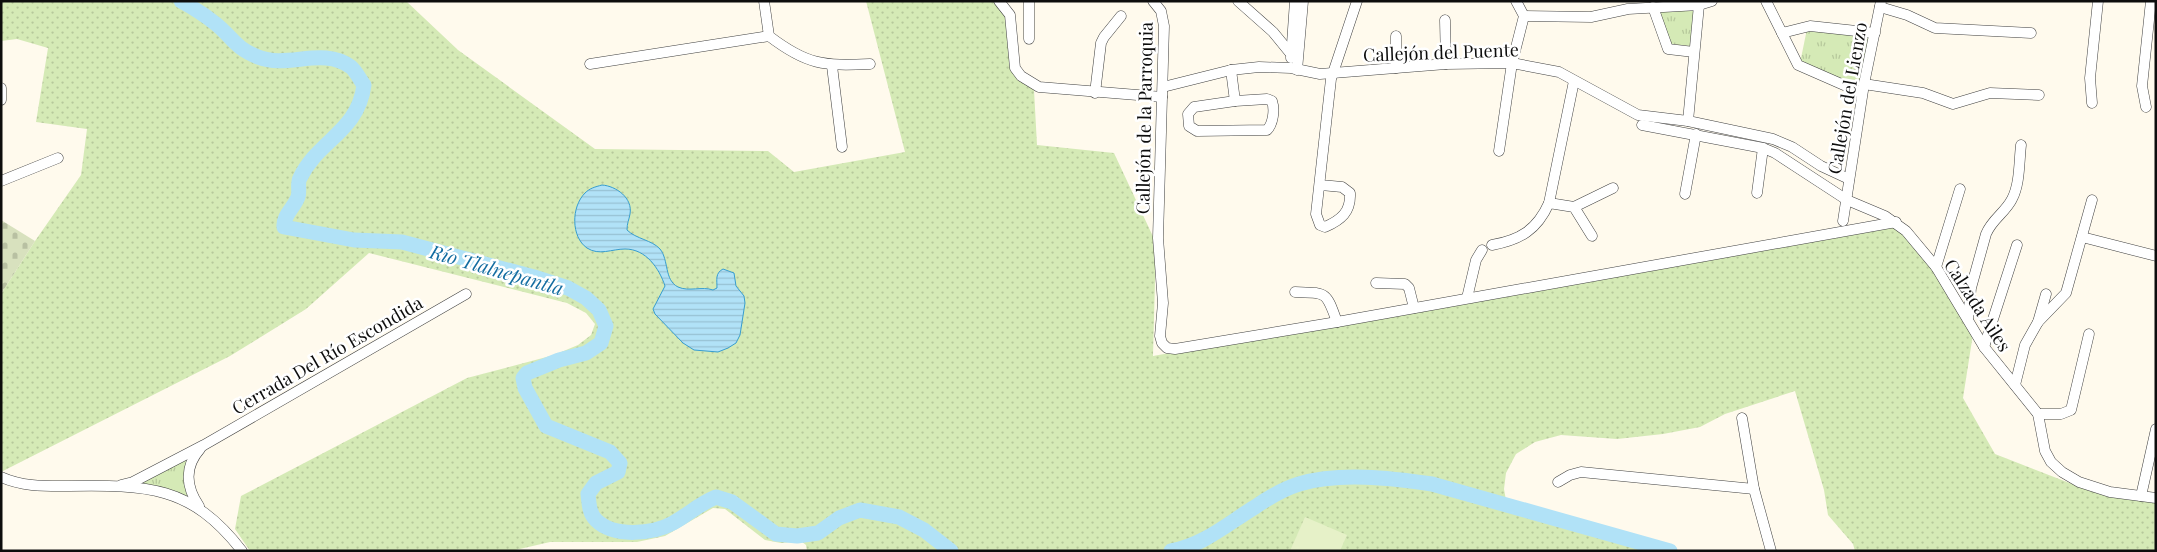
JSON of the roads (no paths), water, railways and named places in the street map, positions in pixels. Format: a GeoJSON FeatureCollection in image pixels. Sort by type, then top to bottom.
{"type":"FeatureCollection","features":[{"type":"Feature","properties":{"kind":"street"},"geometry":{"type":"LineString","coordinates":[[764,1],[769,36]]}},
{"type":"Feature","properties":{"kind":"street","name":"Callejón del Puente"},"geometry":{"type":"LineString","coordinates":[[999,1],[1006,8],[1011,22],[1012,59],[1021,76],[1040,87],[1095,93],[1163,92],[1231,70],[1259,67],[1294,69],[1320,74],[1446,64],[1512,63],[1550,69],[1638,115],[1688,121],[1773,139],[1792,147],[1821,166],[1849,179]]}},
{"type":"Feature","properties":{"kind":"street"},"geometry":{"type":"LineString","coordinates":[[1029,39],[1030,1]]}},
{"type":"Feature","properties":{"kind":"street","name":"Callejón de la Parroquia"},"geometry":{"type":"LineString","coordinates":[[1153,1],[1161,11],[1164,26],[1158,238],[1163,303],[1160,336],[1162,343],[1167,348],[1175,349],[1337,322]]}},
{"type":"Feature","properties":{"kind":"street"},"geometry":{"type":"LineString","coordinates":[[1238,1],[1273,32],[1291,54]]}},
{"type":"Feature","properties":{"kind":"street"},"geometry":{"type":"LineString","coordinates":[[1294,69],[1291,54],[1295,1]]}},
{"type":"Feature","properties":{"kind":"street"},"geometry":{"type":"LineString","coordinates":[[1294,69],[1303,1]]}},
{"type":"Feature","properties":{"kind":"street"},"geometry":{"type":"LineString","coordinates":[[1320,184],[1331,79],[1335,72],[1357,1]]}},
{"type":"Feature","properties":{"kind":"street"},"geometry":{"type":"LineString","coordinates":[[1499,150],[1512,63],[1524,16],[1516,1]]}},
{"type":"Feature","properties":{"kind":"street"},"geometry":{"type":"LineString","coordinates":[[1524,16],[1582,18],[1653,7],[1700,5],[1712,1]]}},
{"type":"Feature","properties":{"kind":"street"},"geometry":{"type":"LineString","coordinates":[[1766,1],[1798,65],[1863,89],[1924,93],[1953,104],[1990,93],[2040,95]]}},
{"type":"Feature","properties":{"kind":"street"},"geometry":{"type":"LineString","coordinates":[[2092,103],[2090,78],[2098,1]]}},
{"type":"Feature","properties":{"kind":"street"},"geometry":{"type":"LineString","coordinates":[[2146,107],[2142,86],[2151,1]]}},
{"type":"Feature","properties":{"kind":"street"},"geometry":{"type":"LineString","coordinates":[[1881,4],[1935,28],[2031,33]]}},
{"type":"Feature","properties":{"kind":"street","name":"Callejón del Lienzo"},"geometry":{"type":"LineString","coordinates":[[1843,221],[1863,89],[1881,4]]}},
{"type":"Feature","properties":{"kind":"street"},"geometry":{"type":"LineString","coordinates":[[1688,121],[1700,5]]}},
{"type":"Feature","properties":{"kind":"street"},"geometry":{"type":"LineString","coordinates":[[1653,7],[1668,49],[1694,52]]}},
{"type":"Feature","properties":{"kind":"street"},"geometry":{"type":"LineString","coordinates":[[1095,93],[1101,43],[1121,16]]}},
{"type":"Feature","properties":{"kind":"street"},"geometry":{"type":"LineString","coordinates":[[1445,20],[1446,64]]}},
{"type":"Feature","properties":{"kind":"street"},"geometry":{"type":"LineString","coordinates":[[1011,22],[1029,24]]}},
{"type":"Feature","properties":{"kind":"street"},"geometry":{"type":"LineString","coordinates":[[1782,33],[1810,26],[1874,33]]}},
{"type":"Feature","properties":{"kind":"street"},"geometry":{"type":"LineString","coordinates":[[590,64],[769,36],[801,57],[832,66],[870,64]]}},
{"type":"Feature","properties":{"kind":"street"},"geometry":{"type":"LineString","coordinates":[[1396,36],[1396,68]]}},
{"type":"Feature","properties":{"kind":"street"},"geometry":{"type":"LineString","coordinates":[[832,66],[842,147]]}},
{"type":"Feature","properties":{"kind":"street"},"geometry":{"type":"LineString","coordinates":[[1231,70],[1235,101]]}},
{"type":"Feature","properties":{"kind":"street"},"geometry":{"type":"LineString","coordinates":[[1467,298],[1476,260],[1487,248],[1523,236],[1536,226],[1549,203],[1574,81]]}},
{"type":"Feature","properties":{"kind":"street"},"geometry":{"type":"LineString","coordinates":[[1,88],[1,100]]}},
{"type":"Feature","properties":{"kind":"street"},"geometry":{"type":"LineString","coordinates":[[1235,101],[1272,101],[1270,127],[1262,131],[1197,131],[1189,126],[1188,114],[1194,107],[1235,101]]}},
{"type":"Feature","properties":{"kind":"street","name":"Calzada Ailes"},"geometry":{"type":"LineString","coordinates":[[1642,124],[1763,148],[1775,153],[1847,200],[1896,222],[1906,231],[1936,268],[1984,347],[2038,414],[2045,451],[2051,462],[2062,472],[2094,488],[2156,498]]}},
{"type":"Feature","properties":{"kind":"street"},"geometry":{"type":"LineString","coordinates":[[1685,194],[1696,134]]}},
{"type":"Feature","properties":{"kind":"street"},"geometry":{"type":"LineString","coordinates":[[1968,318],[1971,288],[1989,226],[2007,206],[2014,193],[2021,145]]}},
{"type":"Feature","properties":{"kind":"street"},"geometry":{"type":"LineString","coordinates":[[1757,193],[1763,148]]}},
{"type":"Feature","properties":{"kind":"street"},"geometry":{"type":"LineString","coordinates":[[1,181],[58,158]]}},
{"type":"Feature","properties":{"kind":"street"},"geometry":{"type":"LineString","coordinates":[[1549,203],[1574,207],[1613,188]]}},
{"type":"Feature","properties":{"kind":"street"},"geometry":{"type":"LineString","coordinates":[[1936,268],[1960,188]]}},
{"type":"Feature","properties":{"kind":"street"},"geometry":{"type":"LineString","coordinates":[[2038,322],[2066,293],[2092,200]]}},
{"type":"Feature","properties":{"kind":"street"},"geometry":{"type":"LineString","coordinates":[[1574,207],[1592,236]]}},
{"type":"Feature","properties":{"kind":"street"},"geometry":{"type":"LineString","coordinates":[[1295,292],[1321,293],[1327,296],[1337,322],[1896,222]]}},
{"type":"Feature","properties":{"kind":"street"},"geometry":{"type":"LineString","coordinates":[[2082,237],[2156,256]]}},
{"type":"Feature","properties":{"kind":"street"},"geometry":{"type":"LineString","coordinates":[[1984,347],[2017,245]]}},
{"type":"Feature","properties":{"kind":"street"},"geometry":{"type":"LineString","coordinates":[[1376,283],[1405,284],[1410,288],[1414,308]]}},
{"type":"Feature","properties":{"kind":"street","name":"Cerrada Del Río Escondida"},"geometry":{"type":"LineString","coordinates":[[120,485],[133,482],[204,445],[466,294]]}},
{"type":"Feature","properties":{"kind":"street"},"geometry":{"type":"LineString","coordinates":[[2015,386],[2026,345],[2038,322],[2046,294]]}},
{"type":"Feature","properties":{"kind":"street"},"geometry":{"type":"LineString","coordinates":[[2038,414],[2061,414],[2071,410],[2089,334]]}},
{"type":"Feature","properties":{"kind":"street"},"geometry":{"type":"LineString","coordinates":[[1742,418],[1754,489],[1771,551]]}},
{"type":"Feature","properties":{"kind":"street"},"geometry":{"type":"LineString","coordinates":[[2141,496],[2156,429]]}},
{"type":"Feature","properties":{"kind":"street","name":"Cerrada Del Río Escondida"},"geometry":{"type":"LineString","coordinates":[[200,508],[192,494],[187,476],[193,456],[204,445]]}},
{"type":"Feature","properties":{"kind":"street"},"geometry":{"type":"LineString","coordinates":[[1558,482],[1570,475],[1581,472],[1754,489]]}},
{"type":"Feature","properties":{"kind":"street"},"geometry":{"type":"LineString","coordinates":[[1,477],[22,484],[40,486],[120,485],[172,494],[200,508],[223,528],[242,551]]}},
{"type":"Feature","properties":{"kind":"water"},"geometry":{"type":"Polygon","coordinates":[[[602,185],[618,190],[626,198],[630,208],[627,230],[660,249],[671,280],[678,287],[713,290],[717,288],[717,277],[720,271],[723,269],[734,273],[736,286],[744,296],[745,303],[740,335],[736,343],[718,352],[694,350],[683,343],[655,314],[653,309],[665,286],[651,261],[633,250],[596,252],[587,248],[582,243],[578,237],[575,222],[577,206],[587,191],[602,185]]]}},
{"type":"Feature","properties":{"kind":"waterway","name":"Río Tlalnepantla"},"geometry":{"type":"LineString","coordinates":[[181,1],[212,21],[250,54],[269,60],[281,61],[329,58],[351,67],[364,85],[354,114],[346,125],[317,154],[300,178],[298,197],[285,219],[284,227],[354,240],[402,242],[534,277],[568,288],[586,298],[599,310],[606,326],[601,343],[586,353],[559,360],[527,373],[523,378],[525,388],[546,426],[610,452],[620,463],[618,472],[596,483],[588,494],[592,514],[604,526],[623,532],[655,530],[673,523],[716,497],[732,502],[776,534],[797,536],[818,533],[839,518],[860,510],[899,517],[924,530],[951,551]]}},
{"type":"Feature","properties":{"kind":"waterway","name":"Río Tlalnepantla"},"geometry":{"type":"LineString","coordinates":[[1171,551],[1205,539],[1287,488],[1315,480],[1348,477],[1382,478],[1432,484],[1670,551]]}}]}
